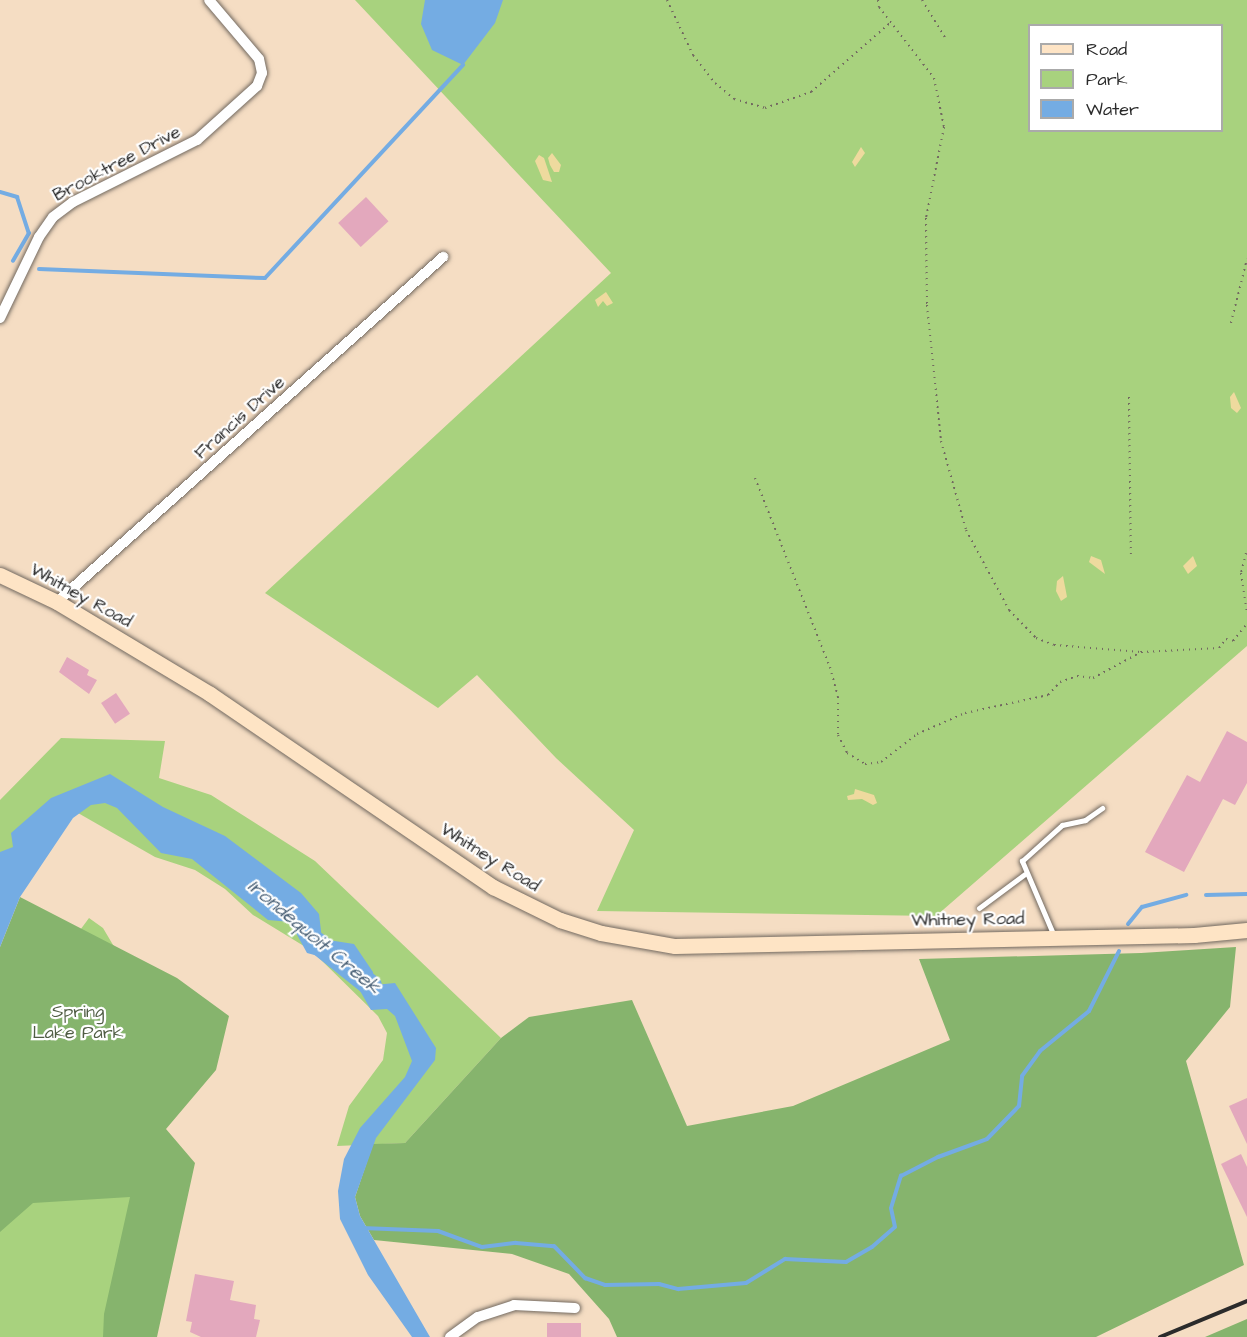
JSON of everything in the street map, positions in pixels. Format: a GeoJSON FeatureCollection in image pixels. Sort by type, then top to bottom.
{"type":"FeatureCollection","features":[{"type":"Feature","properties":{"kind":"main road","name":"Whitney Road"},"geometry":{"type":"LineString","coordinates":[[0,575],[57,602],[279,739],[493,887],[560,920],[637,941],[675,946],[1054,938],[1247,930]]}},
{"type":"Feature","properties":{"kind":"street","name":"Brooktree Drive"},"geometry":{"type":"LineString","coordinates":[[0,318],[39,237],[53,217],[73,202],[197,140],[256,86],[262,73],[259,59],[209,0]]}},
{"type":"Feature","properties":{"kind":"street","name":"Francis Drive"},"geometry":{"type":"LineString","coordinates":[[57,602],[443,257]]}},
{"type":"Feature","properties":{"kind":"street"},"geometry":{"type":"LineString","coordinates":[[450,1337],[478,1317],[514,1305],[574,1308]]}},
{"type":"Feature","properties":{"kind":"lane"},"geometry":{"type":"LineString","coordinates":[[1054,938],[1025,874],[1023,858],[1053,832],[1073,820],[1085,820],[1102,808]]}},
{"type":"Feature","properties":{"kind":"lane"},"geometry":{"type":"LineString","coordinates":[[979,908],[1025,874]]}},
{"type":"Feature","properties":{"kind":"path"},"geometry":{"type":"LineString","coordinates":[[667,0],[693,56],[715,82],[734,99],[765,108],[812,92],[891,22]]}},
{"type":"Feature","properties":{"kind":"path"},"geometry":{"type":"LineString","coordinates":[[878,0],[891,22],[934,78],[944,127],[926,218],[927,305],[941,441],[966,530],[1009,610],[1036,638],[1054,645],[1142,652],[1219,648],[1227,639],[1233,641],[1247,624]]}},
{"type":"Feature","properties":{"kind":"path"},"geometry":{"type":"LineString","coordinates":[[922,0],[946,39]]}},
{"type":"Feature","properties":{"kind":"path"},"geometry":{"type":"LineString","coordinates":[[1231,323],[1247,260]]}},
{"type":"Feature","properties":{"kind":"path"},"geometry":{"type":"LineString","coordinates":[[1129,397],[1131,554]]}},
{"type":"Feature","properties":{"kind":"path"},"geometry":{"type":"LineString","coordinates":[[755,478],[830,667],[838,697],[838,735],[847,753],[865,764],[881,762],[917,734],[965,713],[1048,695],[1060,682],[1077,676],[1093,678],[1142,652]]}},
{"type":"Feature","properties":{"kind":"path"},"geometry":{"type":"LineString","coordinates":[[1245,553],[1241,573],[1247,613]]}},
{"type":"Feature","properties":{"kind":"green space"},"geometry":{"type":"Polygon","coordinates":[[[355,0],[1247,0],[1247,646],[936,916],[597,911],[634,830],[556,758],[477,675],[438,708],[265,593],[611,273],[355,0]]]}},
{"type":"Feature","properties":{"kind":"green space"},"geometry":{"type":"Polygon","coordinates":[[[61,738],[165,741],[159,778],[211,795],[315,861],[501,1038],[405,1143],[337,1146],[349,1106],[383,1060],[387,1033],[378,1016],[312,951],[253,915],[225,889],[195,870],[155,857],[78,813],[64,813],[0,902],[0,800],[61,738]]]}},
{"type":"Feature","properties":{"kind":"green space","name":"Spring Lake Park"},"geometry":{"type":"Polygon","coordinates":[[[20,897],[177,978],[229,1016],[216,1070],[166,1129],[195,1163],[157,1337],[103,1337],[104,1314],[130,1197],[33,1203],[0,1232],[0,947],[20,897]]]}},
{"type":"Feature","properties":{"kind":"green space","name":"Spring Lake Park"},"geometry":{"type":"Polygon","coordinates":[[[89,918],[103,928],[119,955],[151,1190],[129,1337],[0,1337],[0,968],[75,937],[89,918]]]}},
{"type":"Feature","properties":{"kind":"green space"},"geometry":{"type":"Polygon","coordinates":[[[1236,947],[1230,1007],[1186,1061],[1244,1265],[1096,1337],[617,1337],[609,1319],[569,1274],[512,1254],[374,1240],[360,1216],[355,1197],[373,1144],[405,1143],[501,1038],[529,1017],[632,1000],[687,1126],[793,1106],[950,1040],[919,959],[1141,953],[1236,947]]]}},
{"type":"Feature","properties":{"kind":"green space"},"geometry":{"type":"Polygon","coordinates":[[[1247,1319],[1247,1337],[1205,1337],[1247,1319]]]}},
{"type":"Feature","properties":{"kind":"sand"},"geometry":{"type":"Polygon","coordinates":[[[861,147],[865,153],[855,167],[852,162],[861,147]]]}},
{"type":"Feature","properties":{"kind":"sand"},"geometry":{"type":"Polygon","coordinates":[[[552,153],[561,165],[559,172],[554,172],[550,165],[548,158],[552,153]]]}},
{"type":"Feature","properties":{"kind":"sand"},"geometry":{"type":"Polygon","coordinates":[[[539,155],[544,158],[552,182],[543,180],[535,161],[539,155]]]}},
{"type":"Feature","properties":{"kind":"sand"},"geometry":{"type":"Polygon","coordinates":[[[606,292],[613,303],[607,306],[603,301],[598,307],[595,300],[606,292]]]}},
{"type":"Feature","properties":{"kind":"sand"},"geometry":{"type":"Polygon","coordinates":[[[1234,392],[1241,408],[1237,413],[1231,408],[1230,397],[1234,392]]]}},
{"type":"Feature","properties":{"kind":"sand"},"geometry":{"type":"Polygon","coordinates":[[[1091,556],[1101,560],[1105,574],[1089,562],[1091,556]]]}},
{"type":"Feature","properties":{"kind":"sand"},"geometry":{"type":"Polygon","coordinates":[[[1193,556],[1197,566],[1188,574],[1183,566],[1193,556]]]}},
{"type":"Feature","properties":{"kind":"sand"},"geometry":{"type":"Polygon","coordinates":[[[1063,576],[1067,597],[1061,601],[1056,591],[1057,581],[1063,576]]]}},
{"type":"Feature","properties":{"kind":"sand"},"geometry":{"type":"Polygon","coordinates":[[[855,789],[874,795],[877,803],[873,805],[862,799],[848,800],[847,796],[854,794],[855,789]]]}},
{"type":"Feature","properties":{"kind":"water"},"geometry":{"type":"Polygon","coordinates":[[[425,0],[503,0],[495,23],[463,65],[432,50],[421,24],[425,0]]]}},
{"type":"Feature","properties":{"kind":"water"},"geometry":{"type":"Polygon","coordinates":[[[110,774],[163,807],[225,836],[301,893],[319,914],[322,939],[354,944],[373,972],[374,985],[395,983],[436,1048],[435,1060],[376,1138],[355,1197],[360,1216],[430,1337],[412,1337],[368,1275],[340,1219],[338,1191],[344,1159],[360,1128],[405,1077],[412,1061],[395,1016],[387,1009],[371,1010],[344,963],[307,953],[290,922],[268,920],[192,859],[161,853],[117,808],[105,803],[91,805],[73,818],[20,897],[0,947],[0,852],[13,847],[11,833],[51,798],[110,774]]]}},
{"type":"Feature","properties":{"kind":"building"},"geometry":{"type":"Polygon","coordinates":[[[366,197],[389,221],[361,247],[338,223],[366,197]]]}},
{"type":"Feature","properties":{"kind":"building"},"geometry":{"type":"Polygon","coordinates":[[[67,657],[89,670],[87,675],[97,680],[89,694],[59,672],[67,657]]]}},
{"type":"Feature","properties":{"kind":"building"},"geometry":{"type":"Polygon","coordinates":[[[116,693],[130,714],[115,724],[101,703],[116,693]]]}},
{"type":"Feature","properties":{"kind":"building"},"geometry":{"type":"Polygon","coordinates":[[[1227,731],[1247,742],[1247,783],[1235,805],[1223,799],[1184,872],[1145,852],[1187,775],[1200,782],[1227,731]]]}},
{"type":"Feature","properties":{"kind":"building"},"geometry":{"type":"Polygon","coordinates":[[[1247,1098],[1247,1144],[1229,1106],[1247,1098]]]}},
{"type":"Feature","properties":{"kind":"building"},"geometry":{"type":"Polygon","coordinates":[[[1241,1154],[1247,1167],[1247,1217],[1221,1164],[1241,1154]]]}},
{"type":"Feature","properties":{"kind":"building"},"geometry":{"type":"Polygon","coordinates":[[[195,1274],[234,1281],[230,1300],[256,1305],[254,1319],[260,1320],[256,1337],[201,1337],[190,1332],[192,1322],[186,1321],[195,1274]]]}},
{"type":"Feature","properties":{"kind":"building"},"geometry":{"type":"Polygon","coordinates":[[[547,1323],[581,1323],[581,1337],[547,1337],[547,1323]]]}},
{"type":"Feature","properties":{"kind":"waterway"},"geometry":{"type":"LineString","coordinates":[[39,269],[265,278],[463,65]]}},
{"type":"Feature","properties":{"kind":"waterway"},"geometry":{"type":"LineString","coordinates":[[0,192],[17,197],[29,233],[13,261]]}},
{"type":"Feature","properties":{"kind":"waterway"},"geometry":{"type":"LineString","coordinates":[[1206,895],[1247,894]]}},
{"type":"Feature","properties":{"kind":"waterway"},"geometry":{"type":"LineString","coordinates":[[1128,924],[1142,907],[1186,895]]}},
{"type":"Feature","properties":{"kind":"waterway","name":"Irondequoit Creek"},"geometry":{"type":"LineString","coordinates":[[317,943],[371,986]]}},
{"type":"Feature","properties":{"kind":"waterway"},"geometry":{"type":"LineString","coordinates":[[362,1228],[438,1231],[482,1247],[516,1243],[554,1246],[585,1278],[605,1285],[659,1284],[678,1289],[746,1283],[785,1259],[846,1262],[872,1247],[895,1227],[891,1208],[901,1176],[938,1157],[987,1139],[1019,1106],[1022,1076],[1040,1051],[1089,1011],[1119,951]]}},
{"type":"Feature","properties":{"kind":"railway"},"geometry":{"type":"LineString","coordinates":[[1160,1337],[1247,1301]]}}]}
